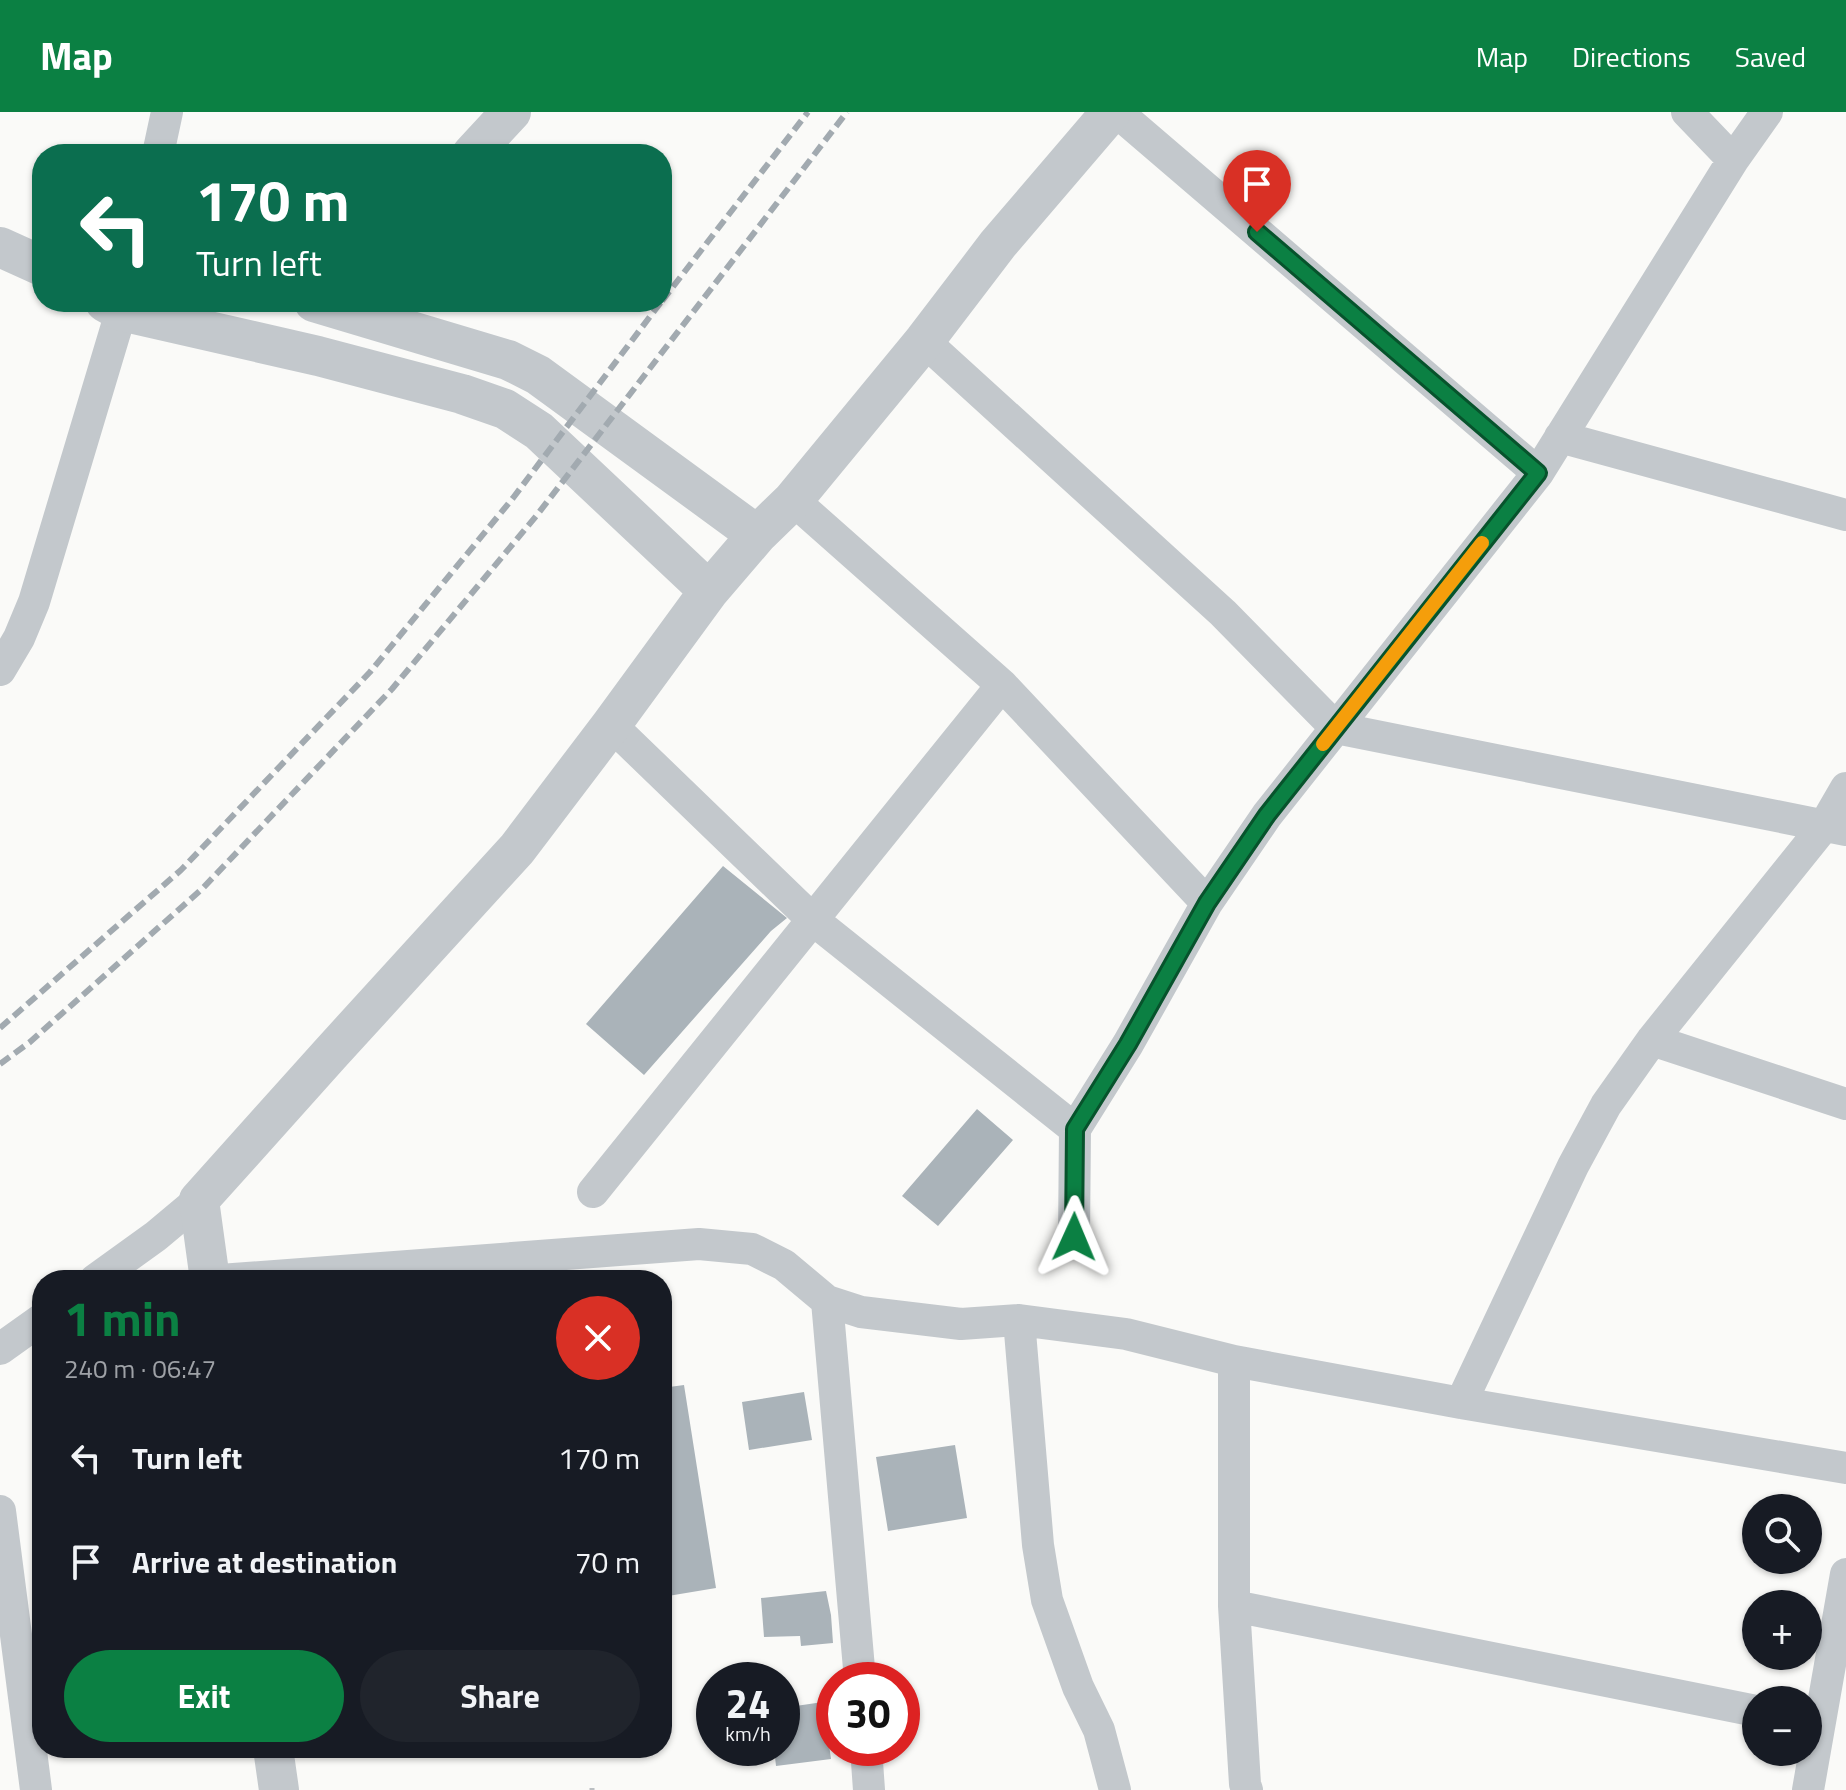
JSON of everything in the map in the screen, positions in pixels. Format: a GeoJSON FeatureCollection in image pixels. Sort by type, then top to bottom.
{"type":"FeatureCollection","features":[{"type":"Feature","properties":{"kind":"street"},"geometry":{"type":"LineString","coordinates":[[160,144],[167,112]]}},
{"type":"Feature","properties":{"kind":"street"},"geometry":{"type":"LineString","coordinates":[[481,144],[511,112]]}},
{"type":"Feature","properties":{"kind":"street"},"geometry":{"type":"LineString","coordinates":[[109,1270],[199,1200],[517,849],[709,591],[757,535],[793,500],[924,341],[998,244],[1114,112],[1538,473]]}},
{"type":"Feature","properties":{"kind":"street"},"geometry":{"type":"LineString","coordinates":[[1687,112],[1733,160]]}},
{"type":"Feature","properties":{"kind":"street"},"geometry":{"type":"LineString","coordinates":[[1074,1237],[1075,1129],[1128,1044],[1207,903],[1267,815],[1538,473],[1733,160],[1767,112]]}},
{"type":"Feature","properties":{"kind":"street"},"geometry":{"type":"LineString","coordinates":[[0,670],[19,638],[34,602],[115,312]]}},
{"type":"Feature","properties":{"kind":"street"},"geometry":{"type":"LineString","coordinates":[[145,312],[462,394],[505,409],[539,431],[709,591]]}},
{"type":"Feature","properties":{"kind":"street"},"geometry":{"type":"LineString","coordinates":[[356,312],[508,360],[538,375],[757,535]]}},
{"type":"Feature","properties":{"kind":"street"},"geometry":{"type":"LineString","coordinates":[[924,341],[1223,613],[1336,728],[1835,828]]}},
{"type":"Feature","properties":{"kind":"street"},"geometry":{"type":"LineString","coordinates":[[1560,437],[1846,515]]}},
{"type":"Feature","properties":{"kind":"street"},"geometry":{"type":"LineString","coordinates":[[793,500],[1002,685],[1207,903]]}},
{"type":"Feature","properties":{"kind":"street"},"geometry":{"type":"LineString","coordinates":[[593,1192],[1002,685]]}},
{"type":"Feature","properties":{"kind":"street"},"geometry":{"type":"LineString","coordinates":[[611,725],[813,920],[1075,1129]]}},
{"type":"Feature","properties":{"kind":"street"},"geometry":{"type":"LineString","coordinates":[[1461,1403],[1573,1166],[1606,1105],[1652,1040],[1835,828],[1846,788]]}},
{"type":"Feature","properties":{"kind":"street"},"geometry":{"type":"LineString","coordinates":[[1652,1040],[1846,1104]]}},
{"type":"Feature","properties":{"kind":"street"},"geometry":{"type":"LineString","coordinates":[[199,1200],[209,1270]]}},
{"type":"Feature","properties":{"kind":"street"},"geometry":{"type":"LineString","coordinates":[[353,1270],[699,1244],[752,1249],[784,1265],[827,1301],[861,1312],[961,1324],[1019,1320],[1126,1334],[1234,1361],[1846,1468]]}},
{"type":"Feature","properties":{"kind":"street"},"geometry":{"type":"LineString","coordinates":[[827,1301],[858,1662]]}},
{"type":"Feature","properties":{"kind":"street"},"geometry":{"type":"LineString","coordinates":[[1019,1320],[1038,1545],[1047,1600],[1078,1687],[1099,1730],[1115,1790]]}},
{"type":"Feature","properties":{"kind":"street"},"geometry":{"type":"LineString","coordinates":[[0,1349],[32,1326]]}},
{"type":"Feature","properties":{"kind":"street"},"geometry":{"type":"LineString","coordinates":[[1234,1361],[1234,1606],[1247,1790]]}},
{"type":"Feature","properties":{"kind":"street"},"geometry":{"type":"LineString","coordinates":[[0,1511],[36,1790]]}},
{"type":"Feature","properties":{"kind":"street"},"geometry":{"type":"LineString","coordinates":[[1822,1686],[1846,1574]]}},
{"type":"Feature","properties":{"kind":"street"},"geometry":{"type":"LineString","coordinates":[[1234,1606],[1742,1708]]}},
{"type":"Feature","properties":{"kind":"street"},"geometry":{"type":"LineString","coordinates":[[274,1758],[279,1790]]}},
{"type":"Feature","properties":{"kind":"street"},"geometry":{"type":"LineString","coordinates":[[867,1766],[869,1790]]}},
{"type":"Feature","properties":{"kind":"street"},"geometry":{"type":"LineString","coordinates":[[1808,1790],[1810,1766]]}},
{"type":"Feature","properties":{"kind":"building"},"geometry":{"type":"Polygon","coordinates":[[[723,866],[787,918],[771,931],[644,1075],[586,1024],[723,866]]]}},
{"type":"Feature","properties":{"kind":"building"},"geometry":{"type":"Polygon","coordinates":[[[977,1109],[1013,1140],[938,1226],[902,1196],[977,1109]]]}},
{"type":"Feature","properties":{"kind":"building"},"geometry":{"type":"Polygon","coordinates":[[[684,1385],[716,1588],[672,1595],[672,1387],[684,1385]]]}},
{"type":"Feature","properties":{"kind":"building"},"geometry":{"type":"Polygon","coordinates":[[[804,1392],[812,1440],[749,1450],[742,1402],[804,1392]]]}},
{"type":"Feature","properties":{"kind":"building"},"geometry":{"type":"Polygon","coordinates":[[[955,1445],[967,1518],[888,1531],[876,1457],[955,1445]]]}},
{"type":"Feature","properties":{"kind":"building"},"geometry":{"type":"Polygon","coordinates":[[[826,1591],[833,1643],[801,1646],[800,1636],[764,1637],[761,1598],[826,1591]]]}},
{"type":"Feature","properties":{"kind":"building"},"geometry":{"type":"Polygon","coordinates":[[[816,1703],[816,1761],[800,1763],[800,1705],[816,1703]]]}},
{"type":"Feature","properties":{"kind":"railway"},"geometry":{"type":"LineString","coordinates":[[672,288],[808,112]]}},
{"type":"Feature","properties":{"kind":"railway"},"geometry":{"type":"LineString","coordinates":[[0,1064],[30,1042],[203,888],[392,689],[537,515],[847,112]]}},
{"type":"Feature","properties":{"kind":"railway"},"geometry":{"type":"LineString","coordinates":[[0,1028],[181,870],[370,672],[513,498],[653,312]]}},
{"type":"Feature","properties":{"kind":"slow traffic"},"geometry":{"type":"LineString","coordinates":[[1323,744],[1482,543]]}},
{"type":"Feature","properties":{"kind":"route"},"geometry":{"type":"LineString","coordinates":[[1074,1237],[1075,1129],[1128,1044],[1207,903],[1267,815],[1538,473],[1257,232]]}}]}
